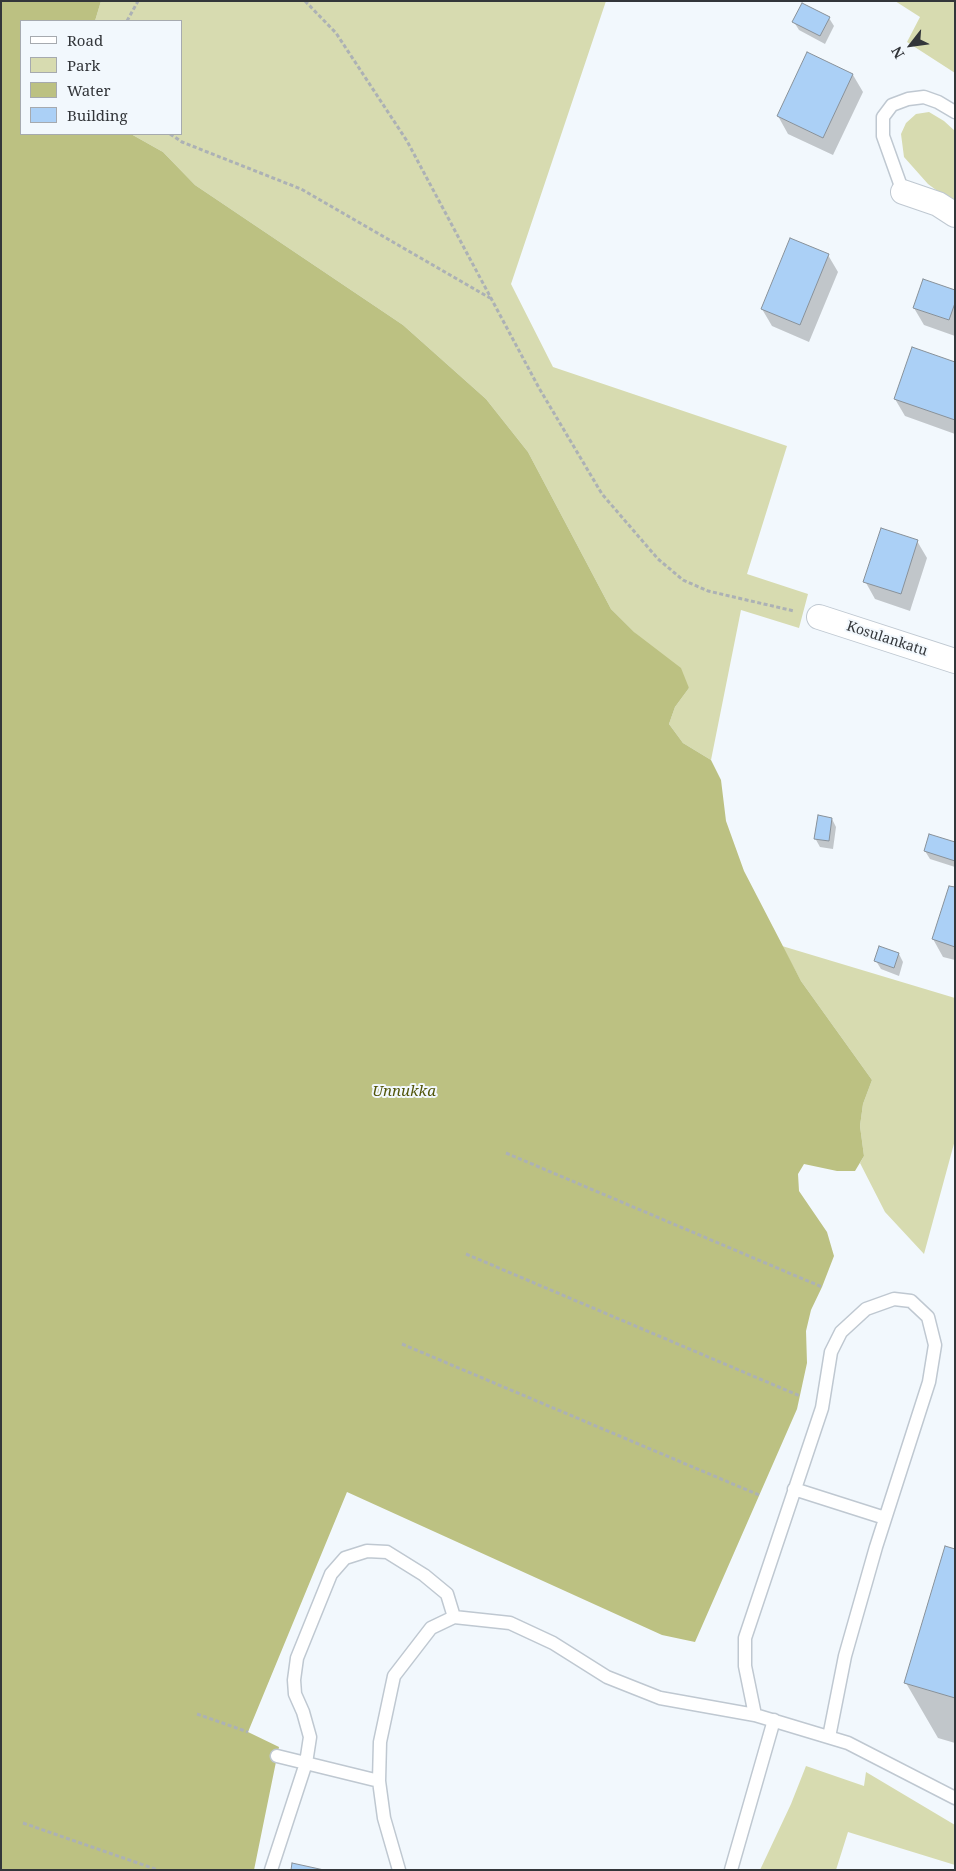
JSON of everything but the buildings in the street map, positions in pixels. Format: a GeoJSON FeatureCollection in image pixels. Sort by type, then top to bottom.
{"type":"FeatureCollection","features":[{"type":"Feature","properties":{"kind":"street"},"geometry":{"type":"LineString","coordinates":[[903,192],[938,204],[955,216]]}},
{"type":"Feature","properties":{"kind":"street","name":"Kosulankatu"},"geometry":{"type":"LineString","coordinates":[[819,617],[955,661]]}},
{"type":"Feature","properties":{"kind":"lane"},"geometry":{"type":"LineString","coordinates":[[903,192],[883,136],[883,117],[892,105],[924,97],[938,102],[955,112]]}},
{"type":"Feature","properties":{"kind":"lane"},"geometry":{"type":"LineString","coordinates":[[756,1715],[745,1666],[745,1638],[822,1408],[831,1352],[840,1332],[866,1309],[894,1298],[911,1301],[928,1317],[935,1345],[929,1382],[885,1518],[844,1656],[829,1737]]}},
{"type":"Feature","properties":{"kind":"lane"},"geometry":{"type":"LineString","coordinates":[[794,1489],[885,1518]]}},
{"type":"Feature","properties":{"kind":"lane"},"geometry":{"type":"LineString","coordinates":[[271,1870],[306,1763],[310,1737],[303,1712],[295,1694],[294,1680],[297,1658],[332,1574],[345,1558],[367,1551],[387,1552],[424,1575],[446,1594],[454,1617]]}},
{"type":"Feature","properties":{"kind":"lane"},"geometry":{"type":"LineString","coordinates":[[399,1870],[384,1818],[378,1781],[380,1742],[394,1676],[430,1628],[454,1617],[510,1623],[553,1643],[607,1677],[660,1698],[756,1715],[848,1743],[953,1793]]}},
{"type":"Feature","properties":{"kind":"lane"},"geometry":{"type":"LineString","coordinates":[[731,1870],[774,1720]]}},
{"type":"Feature","properties":{"kind":"lane"},"geometry":{"type":"LineString","coordinates":[[277,1756],[378,1781]]}},
{"type":"Feature","properties":{"kind":"path"},"geometry":{"type":"LineString","coordinates":[[128,20],[138,1]]}},
{"type":"Feature","properties":{"kind":"path"},"geometry":{"type":"LineString","coordinates":[[305,1],[336,33],[408,141],[539,388],[602,494],[658,559],[683,580],[708,591],[819,617]]}},
{"type":"Feature","properties":{"kind":"path"},"geometry":{"type":"LineString","coordinates":[[172,135],[182,142],[301,189],[491,299]]}},
{"type":"Feature","properties":{"kind":"path"},"geometry":{"type":"LineString","coordinates":[[506,1153],[822,1287]]}},
{"type":"Feature","properties":{"kind":"path"},"geometry":{"type":"LineString","coordinates":[[466,1254],[800,1396]]}},
{"type":"Feature","properties":{"kind":"path"},"geometry":{"type":"LineString","coordinates":[[402,1344],[759,1495]]}},
{"type":"Feature","properties":{"kind":"path"},"geometry":{"type":"LineString","coordinates":[[198,1714],[248,1732]]}},
{"type":"Feature","properties":{"kind":"path"},"geometry":{"type":"LineString","coordinates":[[23,1823],[158,1870]]}},
{"type":"Feature","properties":{"kind":"green space"},"geometry":{"type":"Polygon","coordinates":[[[101,1],[606,1],[511,284],[553,367],[787,446],[747,574],[808,594],[799,628],[741,610],[711,760],[683,743],[669,724],[675,707],[689,688],[611,609],[528,452],[486,399],[403,325],[195,185],[163,152],[133,135],[182,135],[182,20],[95,20],[101,1]]]}},
{"type":"Feature","properties":{"kind":"green space"},"geometry":{"type":"Polygon","coordinates":[[[895,1],[955,1],[955,73],[907,42],[920,17],[895,1]]]}},
{"type":"Feature","properties":{"kind":"green space"},"geometry":{"type":"Polygon","coordinates":[[[929,112],[944,121],[955,131],[955,204],[928,184],[904,157],[901,134],[906,123],[916,114],[929,112]]]}},
{"type":"Feature","properties":{"kind":"green space"},"geometry":{"type":"Polygon","coordinates":[[[782,946],[955,998],[955,1140],[924,1254],[885,1212],[860,1163],[864,1156],[860,1126],[863,1104],[872,1080],[801,981],[782,946]]]}},
{"type":"Feature","properties":{"kind":"green space"},"geometry":{"type":"Polygon","coordinates":[[[806,1766],[864,1786],[866,1772],[955,1825],[955,1865],[848,1832],[836,1870],[760,1870],[791,1804],[806,1766]]]}},
{"type":"Feature","properties":{"kind":"water","name":"Unnukka"},"geometry":{"type":"Polygon","coordinates":[[[1,1],[101,1],[95,20],[20,20],[20,135],[133,135],[163,152],[195,185],[403,325],[486,399],[528,452],[611,609],[634,632],[681,668],[689,688],[675,707],[669,724],[683,743],[711,760],[721,780],[726,821],[744,871],[801,981],[872,1080],[863,1104],[860,1126],[864,1156],[855,1171],[837,1171],[804,1164],[798,1174],[799,1191],[827,1232],[834,1256],[811,1310],[806,1331],[807,1363],[797,1409],[695,1642],[662,1635],[347,1492],[248,1732],[279,1747],[254,1870],[1,1870],[1,1]]]}}]}
